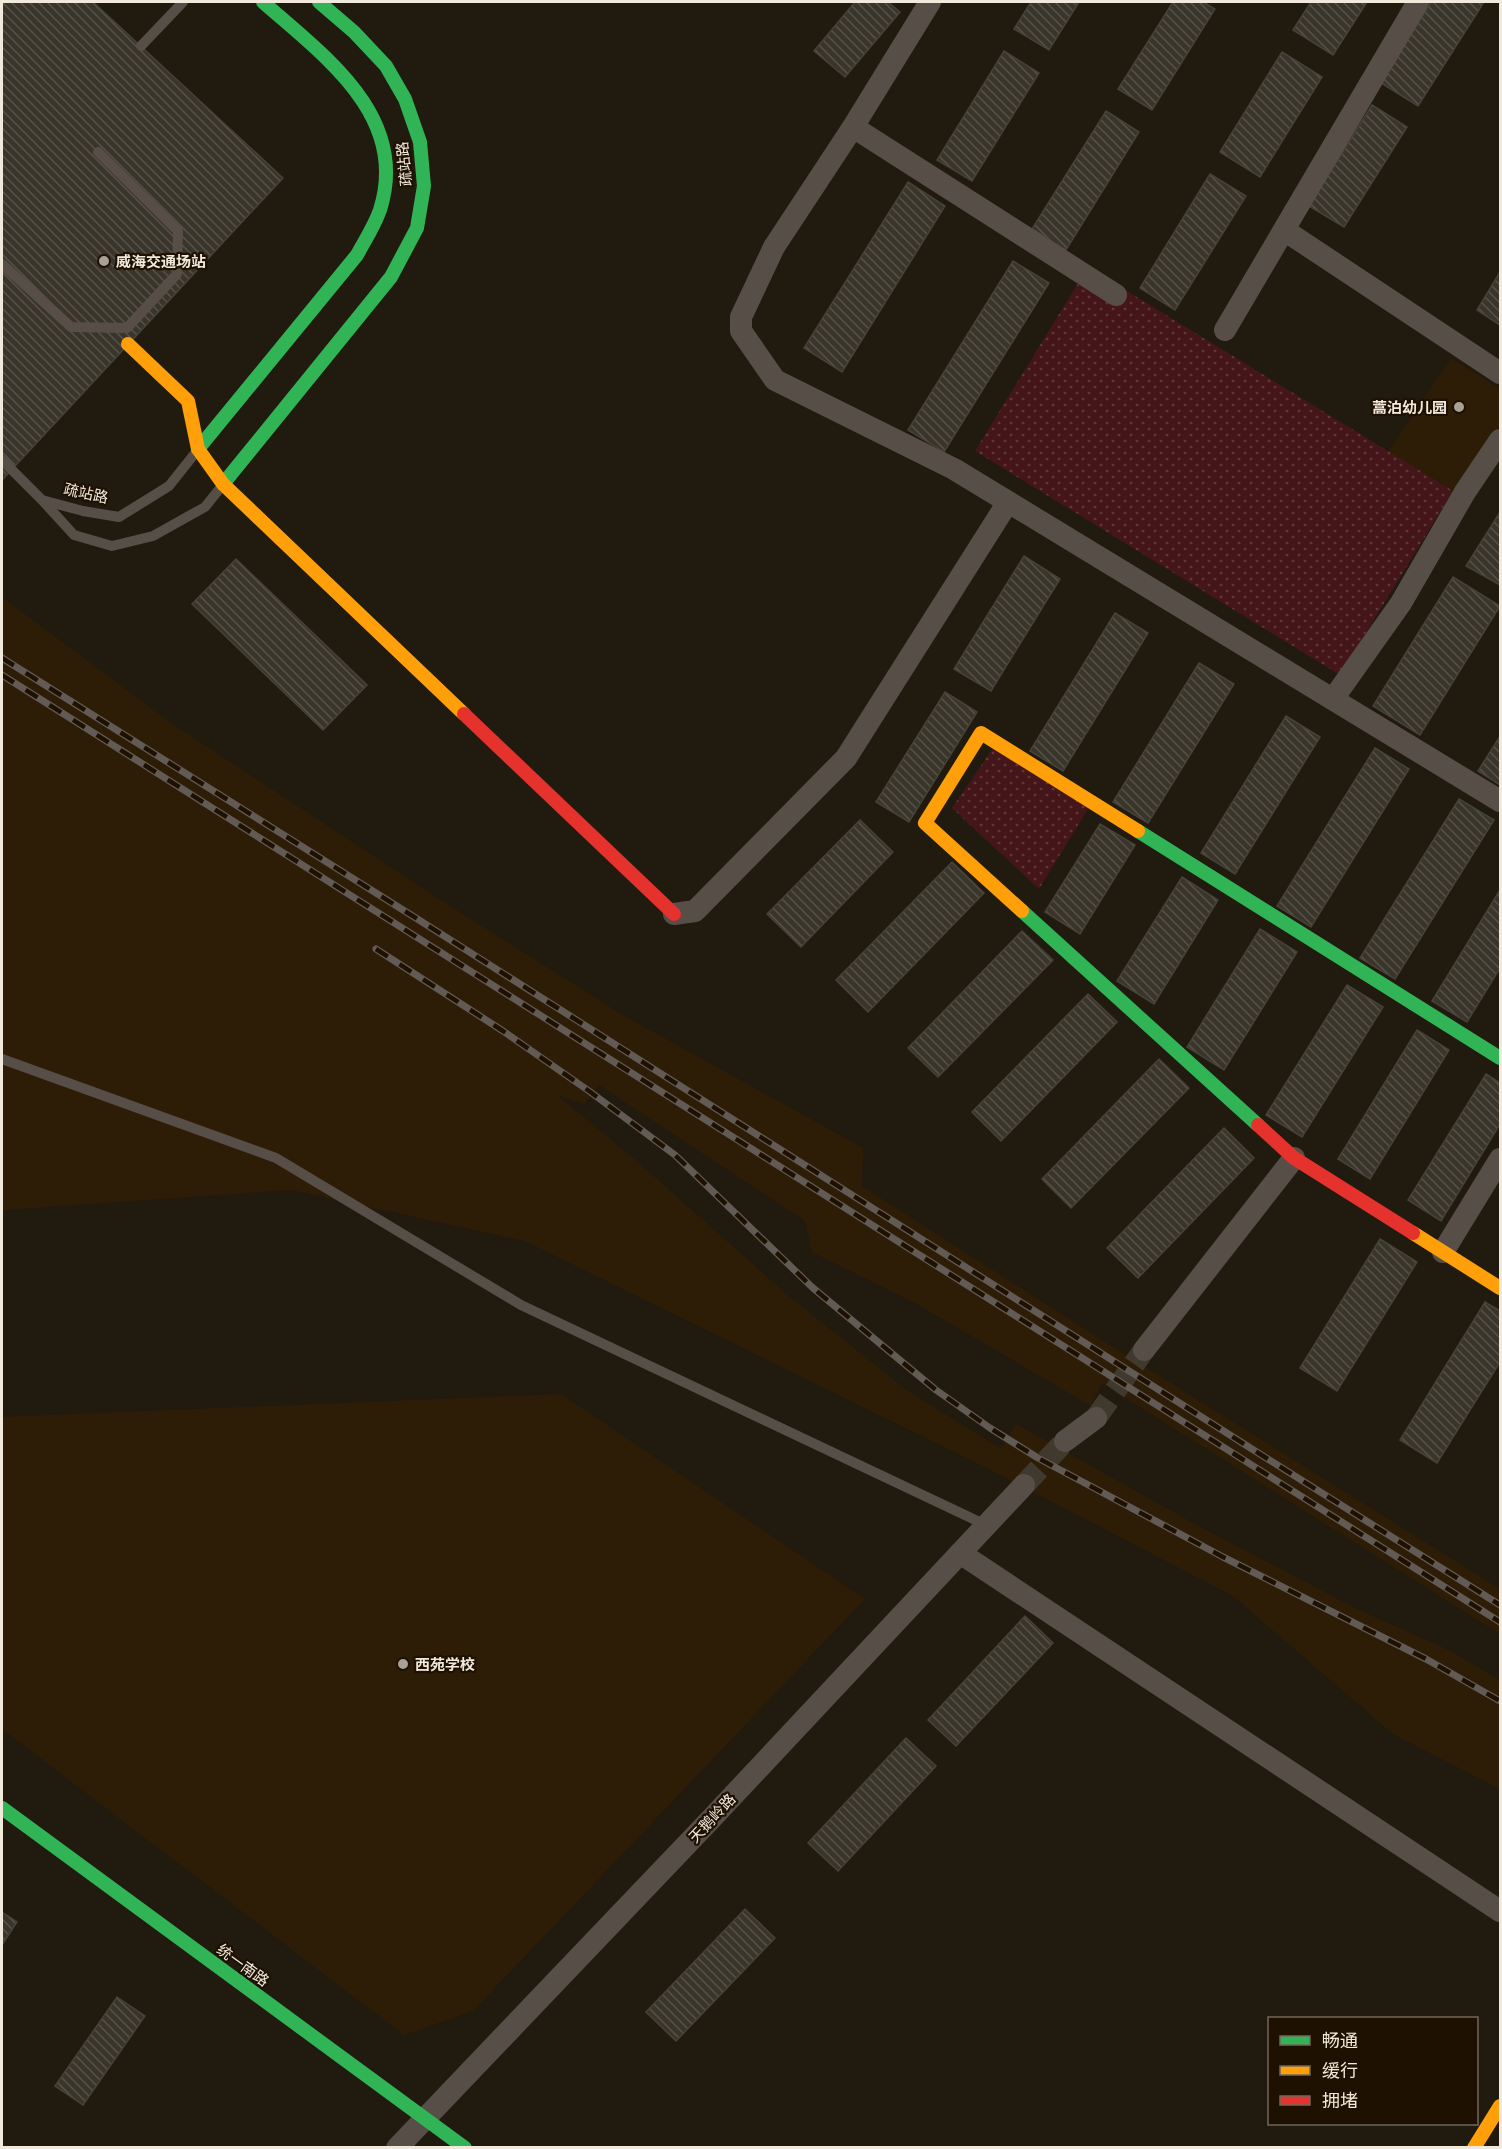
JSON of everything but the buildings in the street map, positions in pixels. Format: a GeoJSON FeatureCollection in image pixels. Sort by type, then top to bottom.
{"type":"FeatureCollection","features":[{"type":"Feature","properties":{"kind":"street","name":"疏站路"},"geometry":{"type":"LineString","coordinates":[[198,449],[357,255],[375,222],[384,190],[386,164],[380,133],[364,101],[340,72],[263,2]]}},
{"type":"Feature","properties":{"kind":"street"},"geometry":{"type":"LineString","coordinates":[[930,2],[853,127],[774,247],[741,316],[741,331],[775,380],[954,469],[1500,801]]}},
{"type":"Feature","properties":{"kind":"street"},"geometry":{"type":"LineString","coordinates":[[1225,330],[1418,2]]}},
{"type":"Feature","properties":{"kind":"street","name":"疏站路"},"geometry":{"type":"LineString","coordinates":[[223,484],[391,277],[417,228],[424,186],[420,142],[405,99],[386,66],[325,5]]}},
{"type":"Feature","properties":{"kind":"street"},"geometry":{"type":"LineString","coordinates":[[853,127],[1116,295]]}},
{"type":"Feature","properties":{"kind":"street"},"geometry":{"type":"LineString","coordinates":[[1284,230],[1500,373]]}},
{"type":"Feature","properties":{"kind":"street"},"geometry":{"type":"LineString","coordinates":[[128,344],[188,401],[198,449],[223,484],[674,914],[695,912],[846,758],[1008,502]]}},
{"type":"Feature","properties":{"kind":"street"},"geometry":{"type":"LineString","coordinates":[[1333,699],[1401,603],[1465,492],[1500,440]]}},
{"type":"Feature","properties":{"kind":"street"},"geometry":{"type":"LineString","coordinates":[[1500,1058],[981,733],[925,823],[1294,1158],[1500,1288]]}},
{"type":"Feature","properties":{"kind":"street"},"geometry":{"type":"LineString","coordinates":[[1144,1350],[1294,1158]]}},
{"type":"Feature","properties":{"kind":"street"},"geometry":{"type":"LineString","coordinates":[[1443,1252],[1500,1159]]}},
{"type":"Feature","properties":{"kind":"street"},"geometry":{"type":"LineString","coordinates":[[1065,1441],[1096,1418]]}},
{"type":"Feature","properties":{"kind":"street","name":"天鹅岭路"},"geometry":{"type":"LineString","coordinates":[[397,2148],[720,1810],[1024,1485]]}},
{"type":"Feature","properties":{"kind":"street"},"geometry":{"type":"LineString","coordinates":[[960,1552],[1500,1911]]}},
{"type":"Feature","properties":{"kind":"street","name":"统一南路"},"geometry":{"type":"LineString","coordinates":[[2,1808],[465,2148]]}},
{"type":"Feature","properties":{"kind":"street"},"geometry":{"type":"LineString","coordinates":[[1474,2148],[1500,2106]]}},
{"type":"Feature","properties":{"kind":"lane"},"geometry":{"type":"LineString","coordinates":[[141,46],[183,2]]}},
{"type":"Feature","properties":{"kind":"lane"},"geometry":{"type":"LineString","coordinates":[[2,264],[71,327],[127,328],[177,274],[178,231],[98,152]]}},
{"type":"Feature","properties":{"kind":"lane","name":"疏站路"},"geometry":{"type":"LineString","coordinates":[[42,500],[83,511],[119,517],[170,486],[198,449]]}},
{"type":"Feature","properties":{"kind":"lane"},"geometry":{"type":"LineString","coordinates":[[2,460],[42,500]]}},
{"type":"Feature","properties":{"kind":"lane","name":"疏站路"},"geometry":{"type":"LineString","coordinates":[[42,500],[74,535],[112,546],[153,536],[205,507],[223,484]]}},
{"type":"Feature","properties":{"kind":"lane"},"geometry":{"type":"LineString","coordinates":[[2,1059],[276,1158],[521,1305],[986,1525]]}},
{"type":"Feature","properties":{"kind":"shaded area"},"geometry":{"type":"Polygon","coordinates":[[[1088,267],[1453,491],[1340,675],[975,451],[1088,267]]]}},
{"type":"Feature","properties":{"kind":"shaded area","name":"蒿泊幼儿园"},"geometry":{"type":"Polygon","coordinates":[[[1451,358],[1500,389],[1500,425],[1453,491],[1388,452],[1451,358]]]}},
{"type":"Feature","properties":{"kind":"shaded area"},"geometry":{"type":"Polygon","coordinates":[[[2,597],[168,721],[439,899],[621,1014],[863,1148],[862,1186],[1094,1335],[1500,1589],[1500,1634],[1102,1383],[1091,1406],[917,1304],[812,1252],[805,1221],[599,1085],[585,1104],[557,1095],[631,1156],[790,1297],[908,1391],[1001,1449],[1016,1424],[1195,1524],[1359,1610],[1451,1651],[1500,1681],[1500,1789],[1393,1734],[1233,1596],[991,1470],[525,1241],[292,1190],[2,1210],[2,597]]]}},
{"type":"Feature","properties":{"kind":"shaded area"},"geometry":{"type":"Polygon","coordinates":[[[993,748],[1089,807],[1039,889],[952,808],[993,748]]]}},
{"type":"Feature","properties":{"kind":"shaded area","name":"西苑学校"},"geometry":{"type":"Polygon","coordinates":[[[561,1394],[865,1599],[473,2011],[404,2035],[2,1729],[2,1417],[561,1394]]]}},
{"type":"Feature","properties":{"kind":"tunnel"},"geometry":{"type":"LineString","coordinates":[[1096,1418],[1144,1350]]}},
{"type":"Feature","properties":{"kind":"tunnel"},"geometry":{"type":"LineString","coordinates":[[1024,1485],[1065,1441]]}},
{"type":"Feature","properties":{"kind":"railway"},"geometry":{"type":"LineString","coordinates":[[2,658],[1500,1605]]}},
{"type":"Feature","properties":{"kind":"railway"},"geometry":{"type":"LineString","coordinates":[[2,675],[1500,1622]]}},
{"type":"Feature","properties":{"kind":"railway"},"geometry":{"type":"LineString","coordinates":[[376,949],[503,1031],[675,1155],[813,1288],[936,1390],[990,1428],[1038,1458],[1223,1557],[1426,1659],[1500,1701]]}},
{"type":"Feature","properties":{"kind":"traffic: fast"},"geometry":{"type":"LineString","coordinates":[[198,449],[357,255],[380,210],[386,176],[383,145],[372,117],[356,91],[311,44],[263,2]]}},
{"type":"Feature","properties":{"kind":"traffic: fast"},"geometry":{"type":"LineString","coordinates":[[223,484],[391,277],[417,228],[424,186],[420,142],[405,99],[386,66],[354,32],[319,2]]}},
{"type":"Feature","properties":{"kind":"traffic: fast"},"geometry":{"type":"LineString","coordinates":[[1138,831],[1500,1058]]}},
{"type":"Feature","properties":{"kind":"traffic: fast"},"geometry":{"type":"LineString","coordinates":[[1022,911],[1258,1125]]}},
{"type":"Feature","properties":{"kind":"traffic: fast"},"geometry":{"type":"LineString","coordinates":[[2,1808],[465,2148]]}},
{"type":"Feature","properties":{"kind":"traffic: slow"},"geometry":{"type":"LineString","coordinates":[[128,344],[188,401],[198,449],[223,484],[464,714]]}},
{"type":"Feature","properties":{"kind":"traffic: slow"},"geometry":{"type":"LineString","coordinates":[[1022,911],[925,823],[981,733],[1138,831]]}},
{"type":"Feature","properties":{"kind":"traffic: slow"},"geometry":{"type":"LineString","coordinates":[[1413,1233],[1500,1288]]}},
{"type":"Feature","properties":{"kind":"traffic: slow"},"geometry":{"type":"LineString","coordinates":[[1474,2148],[1500,2106]]}},
{"type":"Feature","properties":{"kind":"traffic: jam"},"geometry":{"type":"LineString","coordinates":[[464,714],[674,914]]}},
{"type":"Feature","properties":{"kind":"traffic: jam"},"geometry":{"type":"LineString","coordinates":[[1258,1125],[1294,1158],[1413,1233]]}},
{"type":"Feature","properties":{"kind":"place","name":"威海交通场站"},"geometry":{"type":"Point","coordinates":[104,261]}},
{"type":"Feature","properties":{"kind":"place","name":"蒿泊幼儿园"},"geometry":{"type":"Point","coordinates":[1459,407]}},
{"type":"Feature","properties":{"kind":"place","name":"西苑学校"},"geometry":{"type":"Point","coordinates":[403,1664]}}]}
